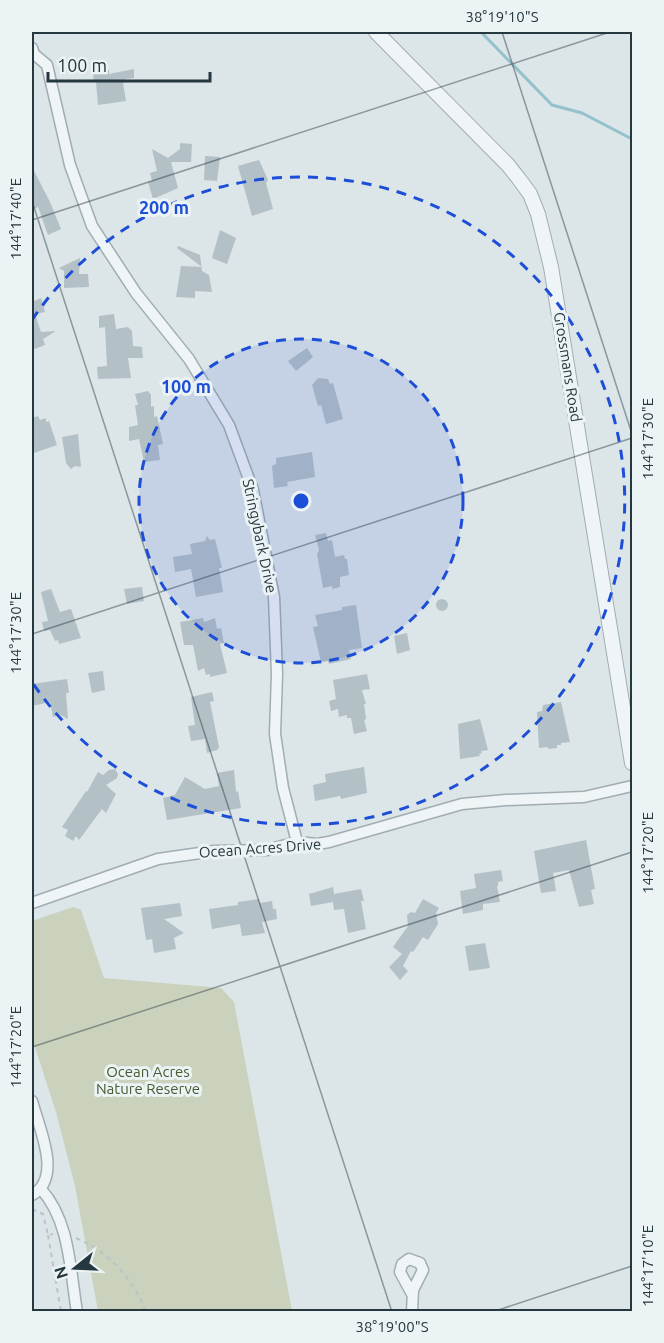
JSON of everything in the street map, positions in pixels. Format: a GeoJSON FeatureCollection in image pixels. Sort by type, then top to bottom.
{"type":"FeatureCollection","features":[{"type":"Feature","properties":{"kind":"street","name":"Grossmans Road"},"geometry":{"type":"LineString","coordinates":[[376,32],[508,165],[530,194],[538,214],[551,267],[633,763]]}},
{"type":"Feature","properties":{"kind":"street","name":"Stringybark Drive"},"geometry":{"type":"LineString","coordinates":[[32,48],[34,54],[46,65],[58,105],[70,165],[92,226],[136,293],[189,359],[229,425],[253,490],[274,597],[277,674],[275,734],[278,759],[297,842]]}},
{"type":"Feature","properties":{"kind":"street","name":"Ocean Acres Drive"},"geometry":{"type":"LineString","coordinates":[[32,903],[158,859],[214,851],[267,850],[297,842],[317,844],[346,839],[395,822],[462,804],[584,797],[633,786]]}},
{"type":"Feature","properties":{"kind":"street"},"geometry":{"type":"LineString","coordinates":[[32,1101],[48,1165],[45,1183],[36,1192],[54,1206],[60,1218],[77,1311]]}},
{"type":"Feature","properties":{"kind":"street"},"geometry":{"type":"LineString","coordinates":[[412,1294],[412,1311]]}},
{"type":"Feature","properties":{"kind":"path"},"geometry":{"type":"LineString","coordinates":[[48,1235],[61,1311]]}},
{"type":"Feature","properties":{"kind":"path"},"geometry":{"type":"LineString","coordinates":[[74,1237],[91,1244],[111,1260],[129,1279],[146,1311]]}},
{"type":"Feature","properties":{"kind":"green space","name":"Ocean Acres Nature Reserve"},"geometry":{"type":"Polygon","coordinates":[[[73,907],[81,910],[104,978],[221,988],[234,1002],[292,1311],[98,1311],[75,1186],[56,1112],[32,1038],[32,921],[73,907]]]}},
{"type":"Feature","properties":{"kind":"building"},"geometry":{"type":"Polygon","coordinates":[[[134,69],[134,78],[125,79],[126,82],[123,83],[126,101],[98,105],[93,73],[109,70],[109,74],[134,69]]]}},
{"type":"Feature","properties":{"kind":"building"},"geometry":{"type":"Polygon","coordinates":[[[180,143],[192,144],[191,162],[171,162],[178,188],[153,199],[148,182],[152,181],[150,173],[157,171],[152,149],[168,158],[180,149],[180,143]]]}},
{"type":"Feature","properties":{"kind":"building"},"geometry":{"type":"Polygon","coordinates":[[[205,156],[220,157],[217,181],[204,180],[205,156]]]}},
{"type":"Feature","properties":{"kind":"building"},"geometry":{"type":"Polygon","coordinates":[[[259,160],[268,180],[266,183],[273,209],[252,216],[238,166],[259,160]]]}},
{"type":"Feature","properties":{"kind":"building"},"geometry":{"type":"Polygon","coordinates":[[[32,167],[61,229],[48,235],[38,207],[34,209],[32,204],[32,167]]]}},
{"type":"Feature","properties":{"kind":"building"},"geometry":{"type":"Polygon","coordinates":[[[220,230],[236,238],[227,264],[212,258],[220,230]]]}},
{"type":"Feature","properties":{"kind":"building"},"geometry":{"type":"Polygon","coordinates":[[[178,246],[200,255],[201,267],[177,248],[178,246]]]}},
{"type":"Feature","properties":{"kind":"building"},"geometry":{"type":"Polygon","coordinates":[[[80,258],[79,274],[88,274],[89,287],[64,288],[64,271],[59,268],[80,258]]]}},
{"type":"Feature","properties":{"kind":"building"},"geometry":{"type":"Polygon","coordinates":[[[181,266],[201,267],[202,271],[209,275],[212,292],[195,291],[195,298],[176,297],[181,266]]]}},
{"type":"Feature","properties":{"kind":"building"},"geometry":{"type":"Polygon","coordinates":[[[41,298],[45,312],[35,314],[41,332],[56,331],[43,339],[45,345],[32,350],[32,302],[41,298]]]}},
{"type":"Feature","properties":{"kind":"building"},"geometry":{"type":"Polygon","coordinates":[[[114,314],[116,329],[128,327],[132,331],[133,346],[142,347],[143,358],[128,358],[131,378],[98,379],[97,367],[107,366],[105,327],[99,328],[99,316],[114,314]]]}},
{"type":"Feature","properties":{"kind":"building"},"geometry":{"type":"Polygon","coordinates":[[[307,348],[313,357],[296,371],[288,361],[307,348]]]}},
{"type":"Feature","properties":{"kind":"building"},"geometry":{"type":"Polygon","coordinates":[[[318,378],[328,379],[330,384],[333,383],[343,419],[326,424],[312,385],[318,378]]]}},
{"type":"Feature","properties":{"kind":"building"},"geometry":{"type":"Polygon","coordinates":[[[148,391],[151,395],[151,407],[154,406],[154,417],[157,416],[163,444],[158,445],[160,460],[144,462],[139,439],[129,441],[129,427],[138,425],[135,405],[138,405],[135,394],[148,391]]]}},
{"type":"Feature","properties":{"kind":"building"},"geometry":{"type":"Polygon","coordinates":[[[38,416],[40,420],[46,418],[46,422],[49,421],[57,445],[34,453],[32,418],[38,416]]]}},
{"type":"Feature","properties":{"kind":"building"},"geometry":{"type":"Polygon","coordinates":[[[78,434],[81,467],[75,466],[71,469],[66,463],[62,437],[78,434]]]}},
{"type":"Feature","properties":{"kind":"building"},"geometry":{"type":"Polygon","coordinates":[[[312,452],[315,477],[287,482],[288,486],[274,488],[272,466],[276,464],[276,458],[312,452]]]}},
{"type":"Feature","properties":{"kind":"building"},"geometry":{"type":"Polygon","coordinates":[[[326,533],[328,541],[332,540],[335,557],[344,555],[347,559],[349,575],[340,577],[340,587],[332,589],[332,586],[323,588],[317,554],[319,550],[315,535],[326,533]]]}},
{"type":"Feature","properties":{"kind":"building"},"geometry":{"type":"Polygon","coordinates":[[[207,536],[210,540],[215,539],[222,568],[219,568],[223,592],[196,597],[191,569],[175,572],[173,557],[192,554],[190,544],[205,541],[207,536]]]}},
{"type":"Feature","properties":{"kind":"building"},"geometry":{"type":"Polygon","coordinates":[[[142,587],[144,601],[127,604],[124,589],[142,587]]]}},
{"type":"Feature","properties":{"kind":"building"},"geometry":{"type":"Polygon","coordinates":[[[51,589],[60,612],[71,609],[81,638],[59,644],[50,630],[44,631],[42,622],[48,621],[41,592],[51,589]]]}},
{"type":"Feature","properties":{"kind":"building"},"geometry":{"type":"Polygon","coordinates":[[[444,599],[447,600],[447,610],[440,611],[437,610],[436,603],[437,600],[444,599]]]}},
{"type":"Feature","properties":{"kind":"building"},"geometry":{"type":"Polygon","coordinates":[[[356,605],[362,648],[349,650],[351,659],[329,664],[328,661],[321,662],[313,627],[318,626],[315,615],[356,605]]]}},
{"type":"Feature","properties":{"kind":"building"},"geometry":{"type":"Polygon","coordinates":[[[203,618],[204,622],[215,618],[217,629],[221,628],[224,643],[220,644],[227,673],[210,677],[210,674],[206,675],[204,668],[198,671],[193,645],[184,645],[180,622],[203,618]]]}},
{"type":"Feature","properties":{"kind":"building"},"geometry":{"type":"Polygon","coordinates":[[[407,633],[410,650],[397,654],[394,636],[407,633]]]}},
{"type":"Feature","properties":{"kind":"building"},"geometry":{"type":"Polygon","coordinates":[[[103,671],[105,690],[92,693],[88,673],[103,671]]]}},
{"type":"Feature","properties":{"kind":"building"},"geometry":{"type":"Polygon","coordinates":[[[367,674],[370,689],[362,690],[366,704],[364,704],[366,719],[364,720],[367,731],[354,734],[351,718],[347,718],[347,715],[339,717],[338,709],[331,711],[329,701],[336,699],[333,680],[367,674]]]}},
{"type":"Feature","properties":{"kind":"building"},"geometry":{"type":"Polygon","coordinates":[[[67,679],[68,719],[60,715],[53,717],[50,702],[32,706],[32,684],[67,679]]]}},
{"type":"Feature","properties":{"kind":"building"},"geometry":{"type":"Polygon","coordinates":[[[212,692],[214,701],[210,702],[219,747],[207,753],[205,739],[191,741],[188,726],[195,725],[191,697],[212,692]]]}},
{"type":"Feature","properties":{"kind":"building"},"geometry":{"type":"Polygon","coordinates":[[[561,702],[570,742],[561,743],[557,745],[557,748],[539,748],[537,712],[542,711],[543,705],[561,702]]]}},
{"type":"Feature","properties":{"kind":"building"},"geometry":{"type":"Polygon","coordinates":[[[480,719],[488,750],[481,751],[480,756],[460,759],[458,724],[480,719]]]}},
{"type":"Feature","properties":{"kind":"building"},"geometry":{"type":"Polygon","coordinates":[[[364,767],[367,793],[341,799],[340,796],[315,801],[313,785],[326,782],[325,774],[364,767]]]}},
{"type":"Feature","properties":{"kind":"building"},"geometry":{"type":"Polygon","coordinates":[[[115,769],[118,774],[117,778],[106,785],[116,794],[106,813],[102,809],[79,840],[76,836],[73,841],[65,836],[68,830],[62,827],[98,772],[103,775],[115,769]]]}},
{"type":"Feature","properties":{"kind":"building"},"geometry":{"type":"Polygon","coordinates":[[[234,770],[236,792],[238,791],[241,808],[167,820],[163,798],[175,795],[185,777],[205,789],[219,786],[217,773],[234,770]]]}},
{"type":"Feature","properties":{"kind":"building"},"geometry":{"type":"Polygon","coordinates":[[[586,840],[595,889],[591,890],[594,904],[579,907],[569,870],[553,873],[556,891],[541,893],[534,851],[586,840]]]}},
{"type":"Feature","properties":{"kind":"building"},"geometry":{"type":"Polygon","coordinates":[[[501,870],[503,881],[498,882],[497,886],[500,902],[483,904],[483,910],[463,914],[460,891],[476,888],[474,874],[501,870]]]}},
{"type":"Feature","properties":{"kind":"building"},"geometry":{"type":"Polygon","coordinates":[[[333,887],[334,894],[361,889],[366,929],[348,933],[344,909],[334,910],[333,902],[311,906],[309,894],[333,887]]]}},
{"type":"Feature","properties":{"kind":"building"},"geometry":{"type":"Polygon","coordinates":[[[259,899],[260,903],[272,901],[273,909],[276,909],[277,919],[262,922],[265,933],[242,936],[240,924],[212,929],[209,909],[259,899]]]}},
{"type":"Feature","properties":{"kind":"building"},"geometry":{"type":"Polygon","coordinates":[[[423,899],[439,908],[436,913],[438,924],[428,940],[423,937],[413,952],[411,951],[403,966],[408,971],[400,980],[389,967],[402,954],[393,947],[408,926],[407,915],[411,912],[415,913],[423,899]]]}},
{"type":"Feature","properties":{"kind":"building"},"geometry":{"type":"Polygon","coordinates":[[[180,903],[182,916],[164,919],[184,933],[174,938],[176,949],[154,953],[152,939],[146,940],[141,908],[180,903]]]}},
{"type":"Feature","properties":{"kind":"building"},"geometry":{"type":"Polygon","coordinates":[[[485,943],[490,968],[469,971],[465,946],[485,943]]]}},
{"type":"Feature","properties":{"kind":"waterway"},"geometry":{"type":"LineString","coordinates":[[481,32],[552,105],[582,113],[632,139]]}}]}
